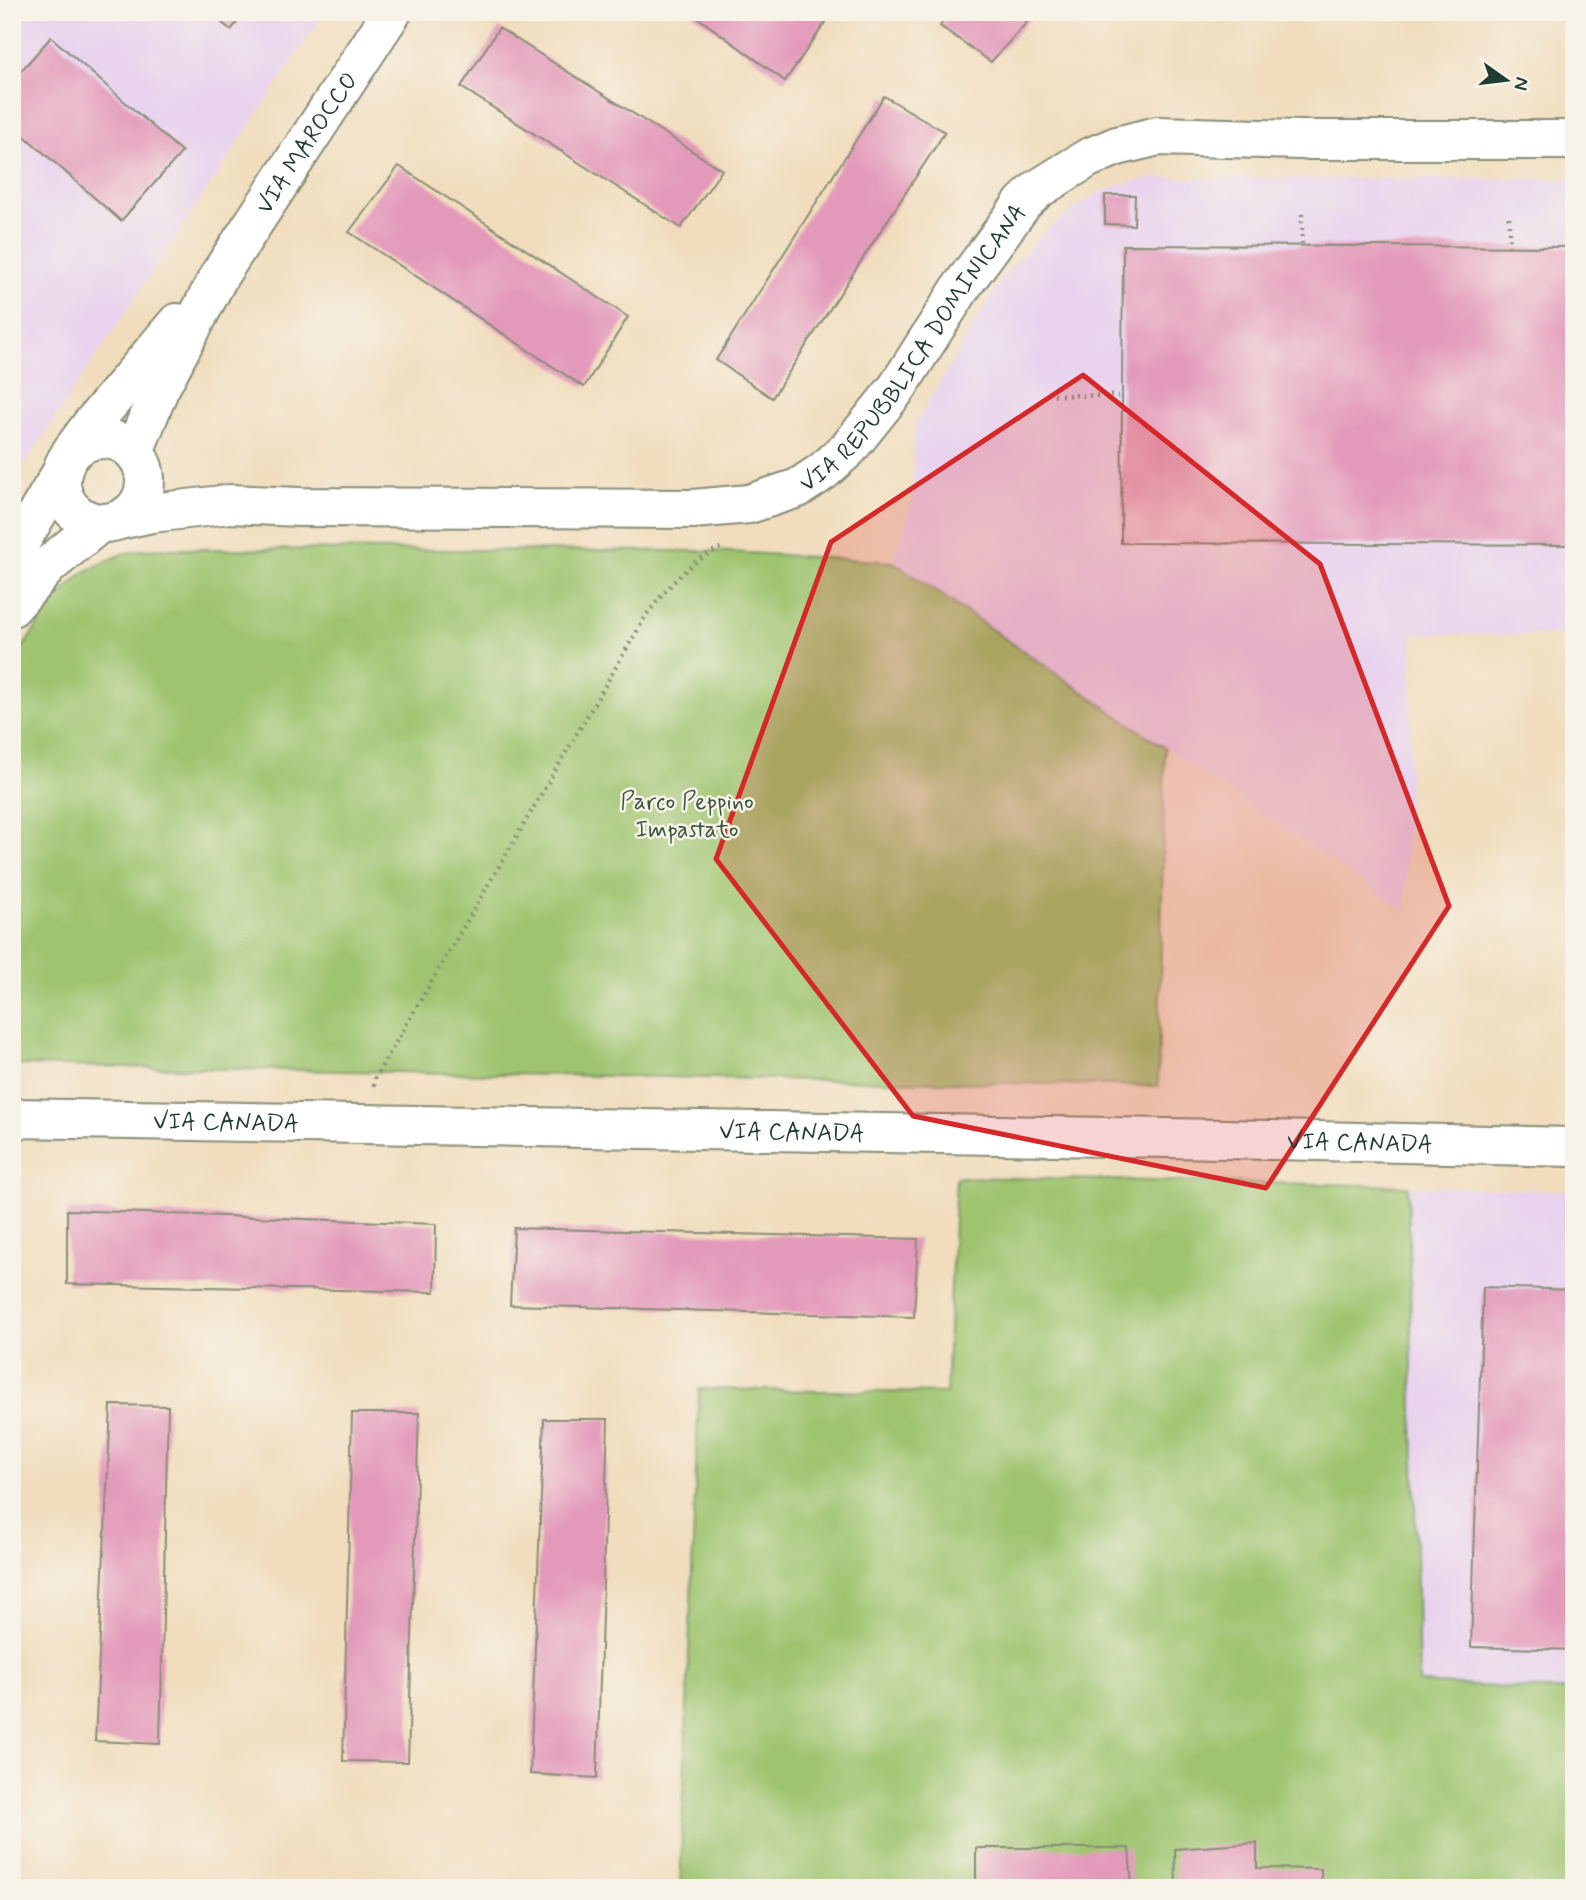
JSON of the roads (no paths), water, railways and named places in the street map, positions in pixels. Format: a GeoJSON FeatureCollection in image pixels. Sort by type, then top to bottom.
{"type":"FeatureCollection","features":[{"type":"Feature","properties":{"kind":"street","name":"VIA MAROCCO"},"geometry":{"type":"LineString","coordinates":[[136,456],[159,390],[220,274],[392,12]]}},
{"type":"Feature","properties":{"kind":"street","name":"VIA REPUBBLICA DOMINICANA"},"geometry":{"type":"LineString","coordinates":[[108,522],[152,513],[231,504],[300,507],[693,509],[749,504],[798,488],[822,472],[848,449],[897,388],[962,286],[1023,203],[1038,189],[1088,158],[1116,146],[1158,136],[1301,140],[1574,140]]}},
{"type":"Feature","properties":{"kind":"street","name":"VIA MAROCCO"},"geometry":{"type":"LineString","coordinates":[[12,556],[66,462],[91,425],[220,274]]}},
{"type":"Feature","properties":{"kind":"street"},"geometry":{"type":"LineString","coordinates":[[12,607],[49,565],[108,522],[127,515],[142,495],[144,470],[136,456],[113,440],[102,439],[78,446],[66,462],[63,494],[78,514],[89,520],[108,522]]}},
{"type":"Feature","properties":{"kind":"street","name":"VIA REPUBBLICA DOMINICANA"},"geometry":{"type":"LineString","coordinates":[[136,456],[163,477],[231,504]]}},
{"type":"Feature","properties":{"kind":"street","name":"VIA CANADA"},"geometry":{"type":"LineString","coordinates":[[12,1118],[1574,1147]]}},
{"type":"Feature","properties":{"kind":"park label","name":"Parco Peppino Impastato"},"geometry":{"type":"Point","coordinates":[687,815]}}]}
